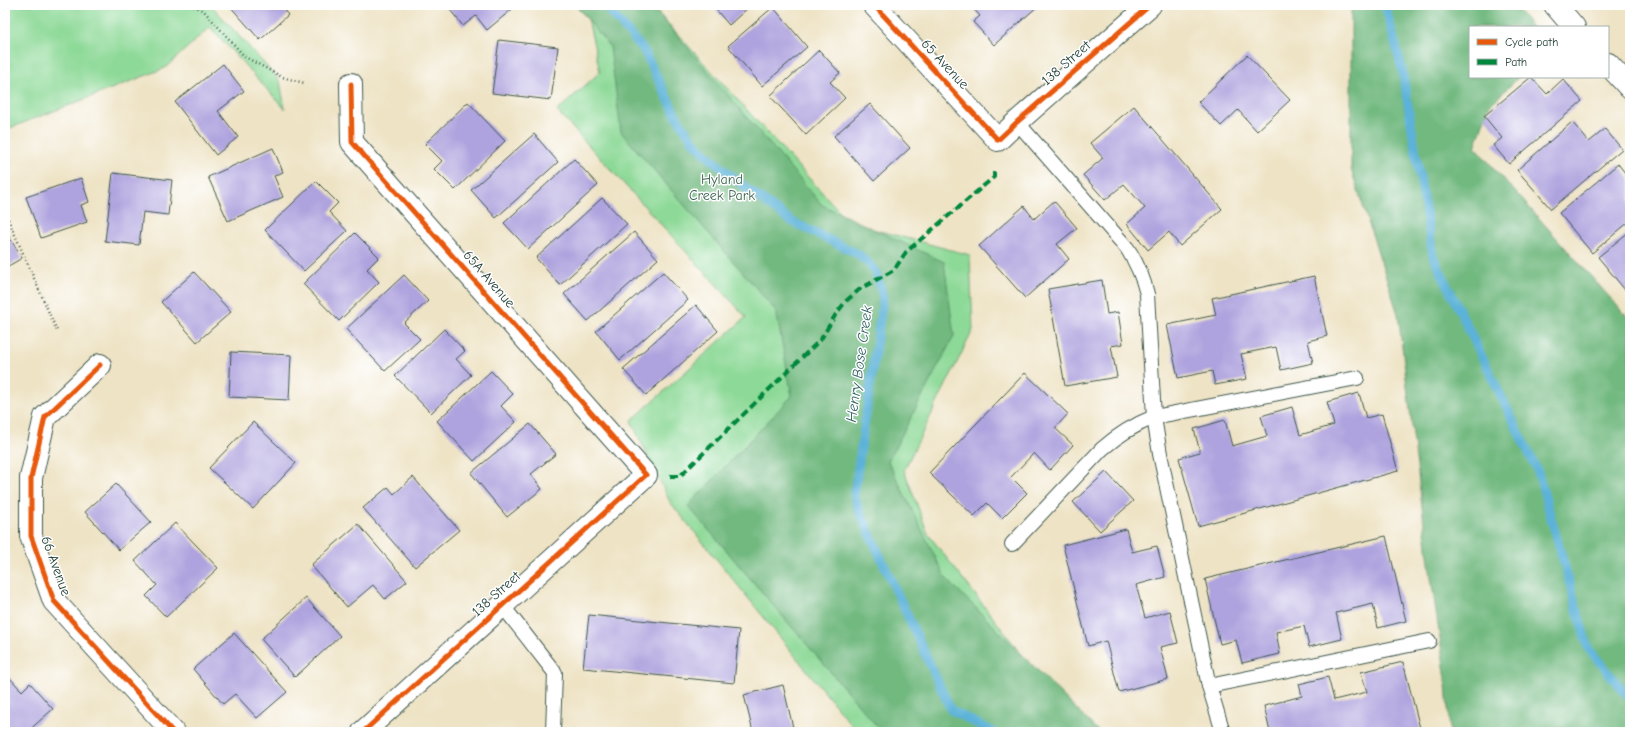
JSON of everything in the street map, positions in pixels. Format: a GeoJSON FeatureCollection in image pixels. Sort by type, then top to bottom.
{"type":"FeatureCollection","features":[{"type":"Feature","properties":{"kind":"street","name":"65 Avenue"},"geometry":{"type":"LineString","coordinates":[[874,5],[998,140]]}},
{"type":"Feature","properties":{"kind":"street","name":"138 Street"},"geometry":{"type":"LineString","coordinates":[[998,140],[1150,5]]}},
{"type":"Feature","properties":{"kind":"street"},"geometry":{"type":"LineString","coordinates":[[1555,5],[1573,26]]}},
{"type":"Feature","properties":{"kind":"street","name":"65A Avenue"},"geometry":{"type":"LineString","coordinates":[[351,84],[352,142],[646,475]]}},
{"type":"Feature","properties":{"kind":"street","name":"66 Avenue"},"geometry":{"type":"LineString","coordinates":[[100,365],[45,417],[31,478],[31,536],[54,601],[173,732]]}},
{"type":"Feature","properties":{"kind":"street","name":"138 Street"},"geometry":{"type":"LineString","coordinates":[[362,732],[646,475]]}},
{"type":"Feature","properties":{"kind":"lane"},"geometry":{"type":"LineString","coordinates":[[1017,122],[1127,248],[1136,260],[1143,277],[1147,294],[1154,417],[1160,454],[1209,686],[1223,732]]}},
{"type":"Feature","properties":{"kind":"lane"},"geometry":{"type":"LineString","coordinates":[[1012,544],[1102,449],[1136,424],[1154,417],[1357,378]]}},
{"type":"Feature","properties":{"kind":"lane"},"geometry":{"type":"LineString","coordinates":[[502,605],[555,674],[553,732]]}},
{"type":"Feature","properties":{"kind":"lane"},"geometry":{"type":"LineString","coordinates":[[1209,686],[1429,640]]}},
{"type":"Feature","properties":{"kind":"path"},"geometry":{"type":"LineString","coordinates":[[190,5],[204,11],[245,57],[282,77],[304,83]]}},
{"type":"Feature","properties":{"kind":"path"},"geometry":{"type":"LineString","coordinates":[[5,212],[57,331]]}},
{"type":"Feature","properties":{"kind":"green space"},"geometry":{"type":"Polygon","coordinates":[[[5,5],[211,5],[280,81],[285,109],[210,27],[165,68],[5,130],[5,5]]]}},
{"type":"Feature","properties":{"kind":"green space","name":"Hyland Creek Park"},"geometry":{"type":"Polygon","coordinates":[[[574,5],[651,5],[850,223],[970,255],[973,330],[904,470],[928,534],[1082,732],[857,732],[670,502],[631,421],[746,317],[557,111],[600,72],[588,19],[574,5]]]}},
{"type":"Feature","properties":{"kind":"green space","name":"Hyland Creek Park"},"geometry":{"type":"Polygon","coordinates":[[[576,5],[651,5],[822,205],[944,262],[954,336],[888,461],[945,577],[1099,732],[882,732],[688,506],[792,396],[776,311],[621,132],[610,47],[576,5]]]}},
{"type":"Feature","properties":{"kind":"green space"},"geometry":{"type":"Polygon","coordinates":[[[1351,5],[1514,5],[1531,26],[1469,26],[1469,78],[1518,78],[1489,106],[1475,147],[1630,320],[1630,732],[1450,732],[1445,673],[1430,571],[1398,314],[1351,169],[1351,5]]]}},
{"type":"Feature","properties":{"kind":"building"},"geometry":{"type":"Polygon","coordinates":[[[229,5],[280,5],[288,15],[260,40],[229,5]]]}},
{"type":"Feature","properties":{"kind":"building"},"geometry":{"type":"Polygon","coordinates":[[[446,5],[517,5],[487,30],[476,16],[463,26],[446,5]]]}},
{"type":"Feature","properties":{"kind":"building"},"geometry":{"type":"Polygon","coordinates":[[[712,5],[751,5],[729,25],[712,5]]]}},
{"type":"Feature","properties":{"kind":"building"},"geometry":{"type":"Polygon","coordinates":[[[970,5],[1039,5],[994,45],[973,22],[980,16],[970,5]]]}},
{"type":"Feature","properties":{"kind":"building"},"geometry":{"type":"Polygon","coordinates":[[[773,7],[807,47],[762,86],[728,46],[773,7]]]}},
{"type":"Feature","properties":{"kind":"building"},"geometry":{"type":"Polygon","coordinates":[[[499,40],[558,47],[551,100],[492,93],[499,40]]]}},
{"type":"Feature","properties":{"kind":"building"},"geometry":{"type":"Polygon","coordinates":[[[819,50],[840,73],[830,82],[845,98],[806,135],[770,96],[819,50]]]}},
{"type":"Feature","properties":{"kind":"building"},"geometry":{"type":"Polygon","coordinates":[[[1247,55],[1290,100],[1257,131],[1238,110],[1221,126],[1198,102],[1247,55]]]}},
{"type":"Feature","properties":{"kind":"building"},"geometry":{"type":"Polygon","coordinates":[[[223,64],[244,91],[218,111],[238,137],[216,155],[175,102],[223,64]]]}},
{"type":"Feature","properties":{"kind":"building"},"geometry":{"type":"Polygon","coordinates":[[[1530,78],[1532,78],[1547,94],[1563,79],[1582,101],[1509,164],[1493,145],[1502,138],[1484,116],[1530,78]]]}},
{"type":"Feature","properties":{"kind":"building"},"geometry":{"type":"Polygon","coordinates":[[[468,102],[505,141],[455,190],[434,169],[442,161],[425,144],[468,102]]]}},
{"type":"Feature","properties":{"kind":"building"},"geometry":{"type":"Polygon","coordinates":[[[870,104],[910,148],[874,181],[834,136],[870,104]]]}},
{"type":"Feature","properties":{"kind":"building"},"geometry":{"type":"Polygon","coordinates":[[[1134,106],[1222,209],[1180,246],[1169,232],[1148,250],[1127,224],[1145,208],[1124,184],[1105,200],[1083,175],[1103,158],[1090,143],[1134,106]]]}},
{"type":"Feature","properties":{"kind":"building"},"geometry":{"type":"Polygon","coordinates":[[[1572,122],[1589,142],[1605,129],[1622,149],[1551,209],[1517,170],[1572,122]]]}},
{"type":"Feature","properties":{"kind":"building"},"geometry":{"type":"Polygon","coordinates":[[[534,134],[558,162],[496,218],[471,190],[534,134]]]}},
{"type":"Feature","properties":{"kind":"building"},"geometry":{"type":"Polygon","coordinates":[[[273,148],[283,172],[274,176],[283,197],[228,221],[208,177],[273,148]]]}},
{"type":"Feature","properties":{"kind":"building"},"geometry":{"type":"Polygon","coordinates":[[[574,159],[598,185],[528,249],[504,223],[574,159]]]}},
{"type":"Feature","properties":{"kind":"building"},"geometry":{"type":"Polygon","coordinates":[[[1618,164],[1630,179],[1630,221],[1592,253],[1559,213],[1618,164]]]}},
{"type":"Feature","properties":{"kind":"building"},"geometry":{"type":"Polygon","coordinates":[[[113,173],[172,180],[168,215],[143,212],[139,245],[105,241],[113,173]]]}},
{"type":"Feature","properties":{"kind":"building"},"geometry":{"type":"Polygon","coordinates":[[[81,178],[89,202],[81,205],[87,222],[41,238],[26,197],[81,178]]]}},
{"type":"Feature","properties":{"kind":"building"},"geometry":{"type":"Polygon","coordinates":[[[316,181],[338,203],[329,212],[347,231],[304,271],[265,230],[316,181]]]}},
{"type":"Feature","properties":{"kind":"building"},"geometry":{"type":"Polygon","coordinates":[[[602,198],[627,224],[560,285],[536,258],[602,198]]]}},
{"type":"Feature","properties":{"kind":"building"},"geometry":{"type":"Polygon","coordinates":[[[1054,201],[1077,228],[1057,244],[1069,259],[1025,298],[979,246],[1024,206],[1034,219],[1054,201]]]}},
{"type":"Feature","properties":{"kind":"building"},"geometry":{"type":"Polygon","coordinates":[[[5,230],[22,258],[5,268],[5,230]]]}},
{"type":"Feature","properties":{"kind":"building"},"geometry":{"type":"Polygon","coordinates":[[[1630,231],[1630,296],[1598,257],[1630,231]]]}},
{"type":"Feature","properties":{"kind":"building"},"geometry":{"type":"Polygon","coordinates":[[[634,232],[658,259],[588,321],[564,294],[634,232]]]}},
{"type":"Feature","properties":{"kind":"building"},"geometry":{"type":"Polygon","coordinates":[[[355,233],[379,257],[367,269],[379,282],[339,321],[303,284],[355,233]]]}},
{"type":"Feature","properties":{"kind":"building"},"geometry":{"type":"Polygon","coordinates":[[[194,272],[231,312],[197,342],[161,302],[194,272]]]}},
{"type":"Feature","properties":{"kind":"building"},"geometry":{"type":"Polygon","coordinates":[[[663,272],[688,300],[620,360],[596,331],[663,272]]]}},
{"type":"Feature","properties":{"kind":"building"},"geometry":{"type":"Polygon","coordinates":[[[404,275],[428,301],[404,323],[420,339],[385,371],[346,329],[404,275]]]}},
{"type":"Feature","properties":{"kind":"building"},"geometry":{"type":"Polygon","coordinates":[[[1314,276],[1327,336],[1308,341],[1313,363],[1281,370],[1276,347],[1241,354],[1247,379],[1215,385],[1212,371],[1178,378],[1167,325],[1216,315],[1212,298],[1314,276]]]}},
{"type":"Feature","properties":{"kind":"building"},"geometry":{"type":"Polygon","coordinates":[[[1102,280],[1107,314],[1118,312],[1123,344],[1111,346],[1117,377],[1065,386],[1048,289],[1102,280]]]}},
{"type":"Feature","properties":{"kind":"building"},"geometry":{"type":"Polygon","coordinates":[[[696,305],[718,331],[646,395],[623,369],[696,305]]]}},
{"type":"Feature","properties":{"kind":"building"},"geometry":{"type":"Polygon","coordinates":[[[444,329],[465,351],[456,359],[471,375],[431,413],[395,376],[444,329]]]}},
{"type":"Feature","properties":{"kind":"building"},"geometry":{"type":"Polygon","coordinates":[[[231,352],[291,355],[289,400],[229,397],[231,352]]]}},
{"type":"Feature","properties":{"kind":"building"},"geometry":{"type":"Polygon","coordinates":[[[491,371],[513,394],[501,406],[516,422],[474,461],[437,421],[491,371]]]}},
{"type":"Feature","properties":{"kind":"building"},"geometry":{"type":"Polygon","coordinates":[[[1025,373],[1068,414],[1055,428],[1073,445],[1050,470],[1034,453],[1011,477],[1027,493],[1002,518],[987,503],[974,516],[929,473],[1025,373]]]}},
{"type":"Feature","properties":{"kind":"building"},"geometry":{"type":"Polygon","coordinates":[[[1359,393],[1366,418],[1382,414],[1398,471],[1198,526],[1179,458],[1200,452],[1194,429],[1225,420],[1232,446],[1267,436],[1261,416],[1292,407],[1300,435],[1334,425],[1327,402],[1359,393]]]}},
{"type":"Feature","properties":{"kind":"building"},"geometry":{"type":"Polygon","coordinates":[[[253,422],[296,463],[253,509],[209,468],[253,422]]]}},
{"type":"Feature","properties":{"kind":"building"},"geometry":{"type":"Polygon","coordinates":[[[530,424],[556,454],[531,474],[542,489],[507,517],[471,473],[530,424]]]}},
{"type":"Feature","properties":{"kind":"building"},"geometry":{"type":"Polygon","coordinates":[[[1106,472],[1133,501],[1100,531],[1073,502],[1106,472]]]}},
{"type":"Feature","properties":{"kind":"building"},"geometry":{"type":"Polygon","coordinates":[[[413,477],[459,530],[415,567],[363,508],[388,487],[394,494],[413,477]]]}},
{"type":"Feature","properties":{"kind":"building"},"geometry":{"type":"Polygon","coordinates":[[[116,484],[151,522],[119,550],[85,512],[116,484]]]}},
{"type":"Feature","properties":{"kind":"building"},"geometry":{"type":"Polygon","coordinates":[[[175,523],[218,568],[166,617],[146,596],[157,585],[135,561],[175,523]]]}},
{"type":"Feature","properties":{"kind":"building"},"geometry":{"type":"Polygon","coordinates":[[[358,524],[407,581],[385,599],[373,585],[347,607],[311,565],[358,524]]]}},
{"type":"Feature","properties":{"kind":"building"},"geometry":{"type":"Polygon","coordinates":[[[1126,529],[1132,552],[1157,546],[1165,577],[1136,585],[1145,618],[1170,611],[1178,643],[1160,647],[1168,679],[1119,692],[1106,641],[1088,646],[1063,545],[1126,529]]]}},
{"type":"Feature","properties":{"kind":"building"},"geometry":{"type":"Polygon","coordinates":[[[1386,536],[1406,621],[1378,628],[1373,604],[1336,613],[1342,639],[1309,647],[1304,626],[1276,632],[1280,654],[1242,663],[1236,640],[1220,644],[1205,579],[1386,536]]]}},
{"type":"Feature","properties":{"kind":"building"},"geometry":{"type":"Polygon","coordinates":[[[306,598],[340,636],[295,677],[261,639],[306,598]]]}},
{"type":"Feature","properties":{"kind":"building"},"geometry":{"type":"Polygon","coordinates":[[[589,615],[739,630],[734,683],[583,668],[589,615]]]}},
{"type":"Feature","properties":{"kind":"building"},"geometry":{"type":"Polygon","coordinates":[[[234,633],[287,692],[257,718],[235,694],[223,704],[193,669],[234,633]]]}},
{"type":"Feature","properties":{"kind":"building"},"geometry":{"type":"Polygon","coordinates":[[[1403,662],[1421,732],[1270,732],[1264,706],[1302,696],[1299,684],[1328,677],[1334,700],[1367,692],[1361,672],[1403,662]]]}},
{"type":"Feature","properties":{"kind":"building"},"geometry":{"type":"Polygon","coordinates":[[[8,676],[22,691],[30,683],[53,709],[27,732],[5,732],[5,679],[8,676]]]}},
{"type":"Feature","properties":{"kind":"building"},"geometry":{"type":"Polygon","coordinates":[[[783,685],[794,732],[753,732],[744,695],[783,685]]]}},
{"type":"Feature","properties":{"kind":"waterway","name":"Henry Bose Creek"},"geometry":{"type":"LineString","coordinates":[[604,5],[643,49],[677,117],[692,140],[710,158],[747,189],[791,221],[858,254],[876,273],[883,298],[854,495],[858,508],[951,710],[993,732]]}},
{"type":"Feature","properties":{"kind":"waterway"},"geometry":{"type":"LineString","coordinates":[[1385,5],[1402,69],[1433,256],[1538,472],[1588,648],[1630,699]]}},
{"type":"Feature","properties":{"kind":"marked path"},"geometry":{"type":"LineString","coordinates":[[670,476],[680,476],[821,339],[836,314],[846,301],[860,289],[894,270],[906,252],[994,177],[994,172]]}},
{"type":"Feature","properties":{"kind":"cycle path"},"geometry":{"type":"LineString","coordinates":[[874,5],[998,140],[1150,5]]}},
{"type":"Feature","properties":{"kind":"cycle path"},"geometry":{"type":"LineString","coordinates":[[351,84],[352,142],[646,475],[363,732]]}},
{"type":"Feature","properties":{"kind":"cycle path"},"geometry":{"type":"LineString","coordinates":[[100,365],[45,417],[31,478],[31,536],[54,601],[173,732]]}}]}
